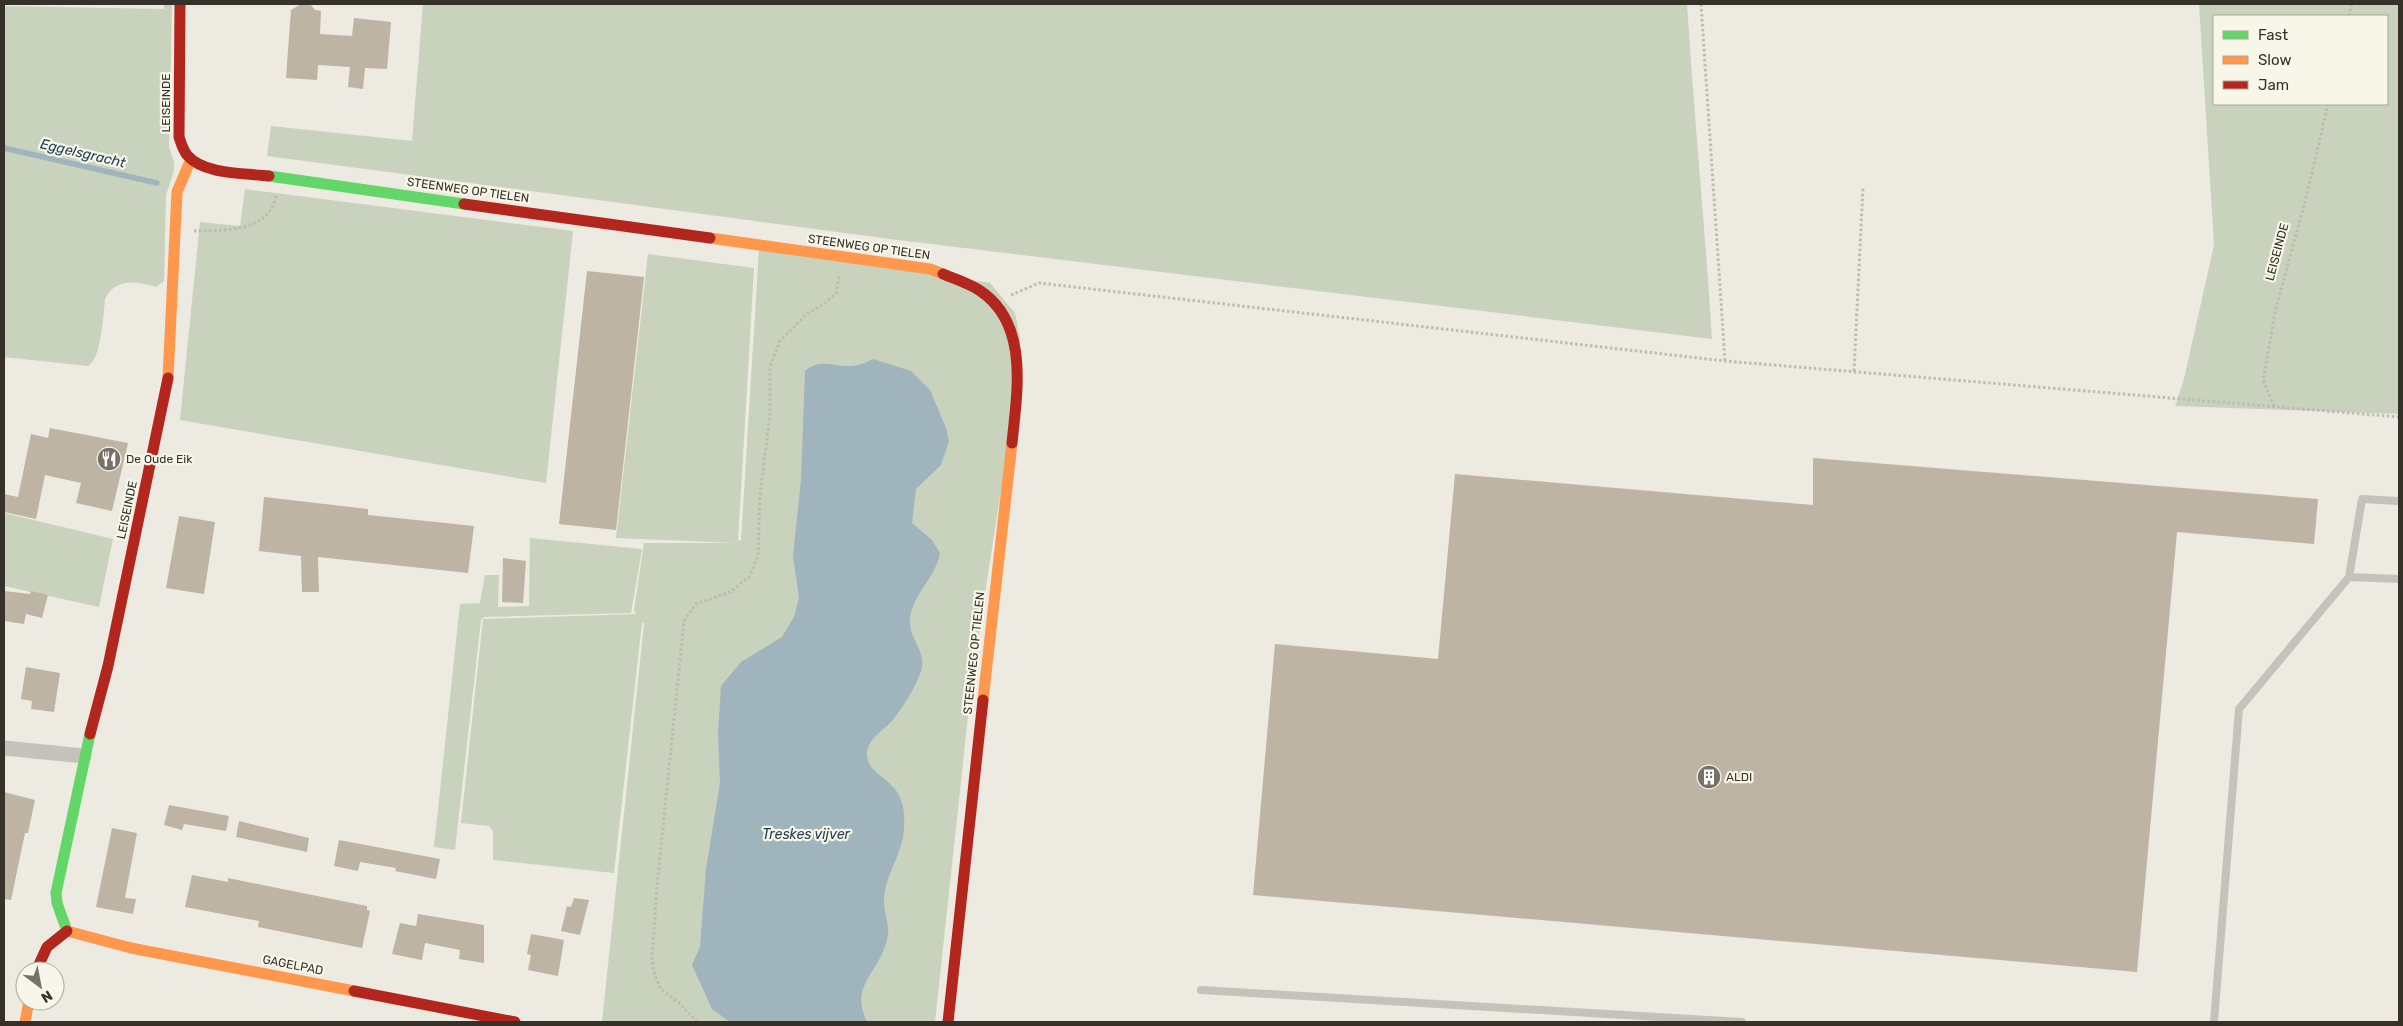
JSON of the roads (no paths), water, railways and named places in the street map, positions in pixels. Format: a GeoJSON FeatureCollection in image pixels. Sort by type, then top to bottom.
{"type":"FeatureCollection","features":[{"type":"Feature","properties":{"kind":"street","name":"LEISEINDE"},"geometry":{"type":"LineString","coordinates":[[67,931],[57,903],[56,893],[84,756],[108,666],[167,381],[177,192],[191,159],[181,145],[178,128],[180,4]]}},
{"type":"Feature","properties":{"kind":"street","name":"STEENWEG OP TIELEN"},"geometry":{"type":"LineString","coordinates":[[191,159],[200,165],[210,168],[930,269],[982,292],[1001,314],[1013,336],[1017,354],[1017,394],[948,1022]]}},
{"type":"Feature","properties":{"kind":"street"},"geometry":{"type":"LineString","coordinates":[[4,748],[84,756]]}},
{"type":"Feature","properties":{"kind":"street"},"geometry":{"type":"LineString","coordinates":[[39,961],[41,953],[49,944],[67,931]]}},
{"type":"Feature","properties":{"kind":"street","name":"GAGELPAD"},"geometry":{"type":"LineString","coordinates":[[67,931],[131,948],[515,1022]]}},
{"type":"Feature","properties":{"kind":"lane"},"geometry":{"type":"LineString","coordinates":[[2214,1022],[2240,709],[2349,577],[2362,499],[2399,501]]}},
{"type":"Feature","properties":{"kind":"lane"},"geometry":{"type":"LineString","coordinates":[[2349,577],[2399,579]]}},
{"type":"Feature","properties":{"kind":"lane"},"geometry":{"type":"LineString","coordinates":[[1201,990],[1742,1022]]}},
{"type":"Feature","properties":{"kind":"water","name":"Treskes vijver"},"geometry":{"type":"Polygon","coordinates":[[[873,359],[911,371],[930,390],[946,428],[949,441],[941,465],[916,489],[912,523],[932,540],[940,553],[934,570],[915,601],[910,618],[911,632],[922,657],[921,671],[903,706],[891,722],[871,741],[867,752],[867,758],[872,768],[896,791],[904,810],[901,845],[885,892],[884,907],[888,925],[887,940],[883,952],[863,989],[861,998],[862,1009],[867,1022],[730,1022],[712,1009],[692,965],[700,947],[706,869],[720,783],[718,734],[721,686],[741,662],[782,637],[794,617],[799,598],[793,556],[801,480],[805,371],[818,364],[850,366],[860,365],[873,359]]]}},
{"type":"Feature","properties":{"kind":"waterway","name":"Eggelsgracht"},"geometry":{"type":"LineString","coordinates":[[4,148],[157,183]]}},
{"type":"Feature","properties":{"kind":"place","name":"De Oude Eik"},"geometry":{"type":"Point","coordinates":[109,459]}},
{"type":"Feature","properties":{"kind":"place","name":"ALDI"},"geometry":{"type":"Point","coordinates":[1709,777]}}]}
